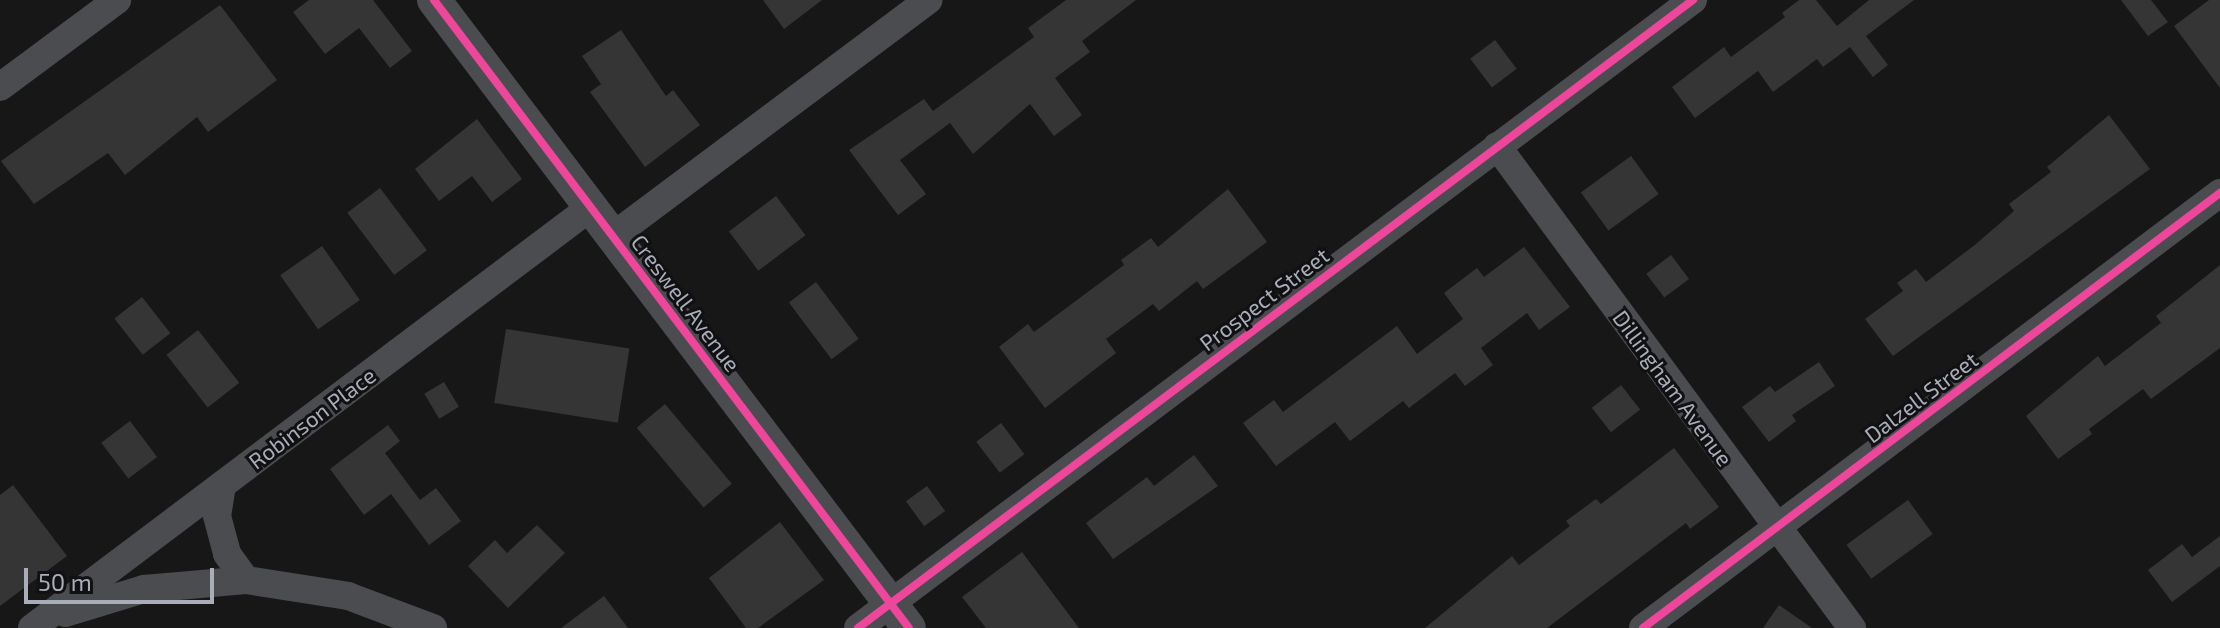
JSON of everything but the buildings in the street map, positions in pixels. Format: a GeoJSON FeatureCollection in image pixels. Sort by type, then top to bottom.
{"type":"FeatureCollection","features":[{"type":"Feature","properties":{"kind":"street"},"geometry":{"type":"LineString","coordinates":[[0,87],[117,0]]}},
{"type":"Feature","properties":{"kind":"street","name":"Creswell Avenue"},"geometry":{"type":"LineString","coordinates":[[434,0],[900,616]]}},
{"type":"Feature","properties":{"kind":"street"},"geometry":{"type":"LineString","coordinates":[[613,236],[928,0]]}},
{"type":"Feature","properties":{"kind":"street","name":"Prospect Street"},"geometry":{"type":"LineString","coordinates":[[858,628],[900,616],[1497,146],[1693,0]]}},
{"type":"Feature","properties":{"kind":"street","name":"Dillingham Avenue"},"geometry":{"type":"LineString","coordinates":[[1497,146],[1852,628]]}},
{"type":"Feature","properties":{"kind":"street","name":"Dalzell Street"},"geometry":{"type":"LineString","coordinates":[[1643,628],[2220,193]]}},
{"type":"Feature","properties":{"kind":"street","name":"Robinson Place"},"geometry":{"type":"LineString","coordinates":[[36,625],[591,207]]}},
{"type":"Feature","properties":{"kind":"street"},"geometry":{"type":"LineString","coordinates":[[222,485],[221,529],[227,554],[246,580]]}},
{"type":"Feature","properties":{"kind":"street"},"geometry":{"type":"LineString","coordinates":[[36,625],[144,589],[246,580],[348,596],[433,628]]}},
{"type":"Feature","properties":{"kind":"cycle path"},"geometry":{"type":"LineString","coordinates":[[434,0],[909,628]]}},
{"type":"Feature","properties":{"kind":"cycle path"},"geometry":{"type":"LineString","coordinates":[[858,628],[1693,0]]}},
{"type":"Feature","properties":{"kind":"cycle path"},"geometry":{"type":"LineString","coordinates":[[1643,628],[2220,193]]}}]}
